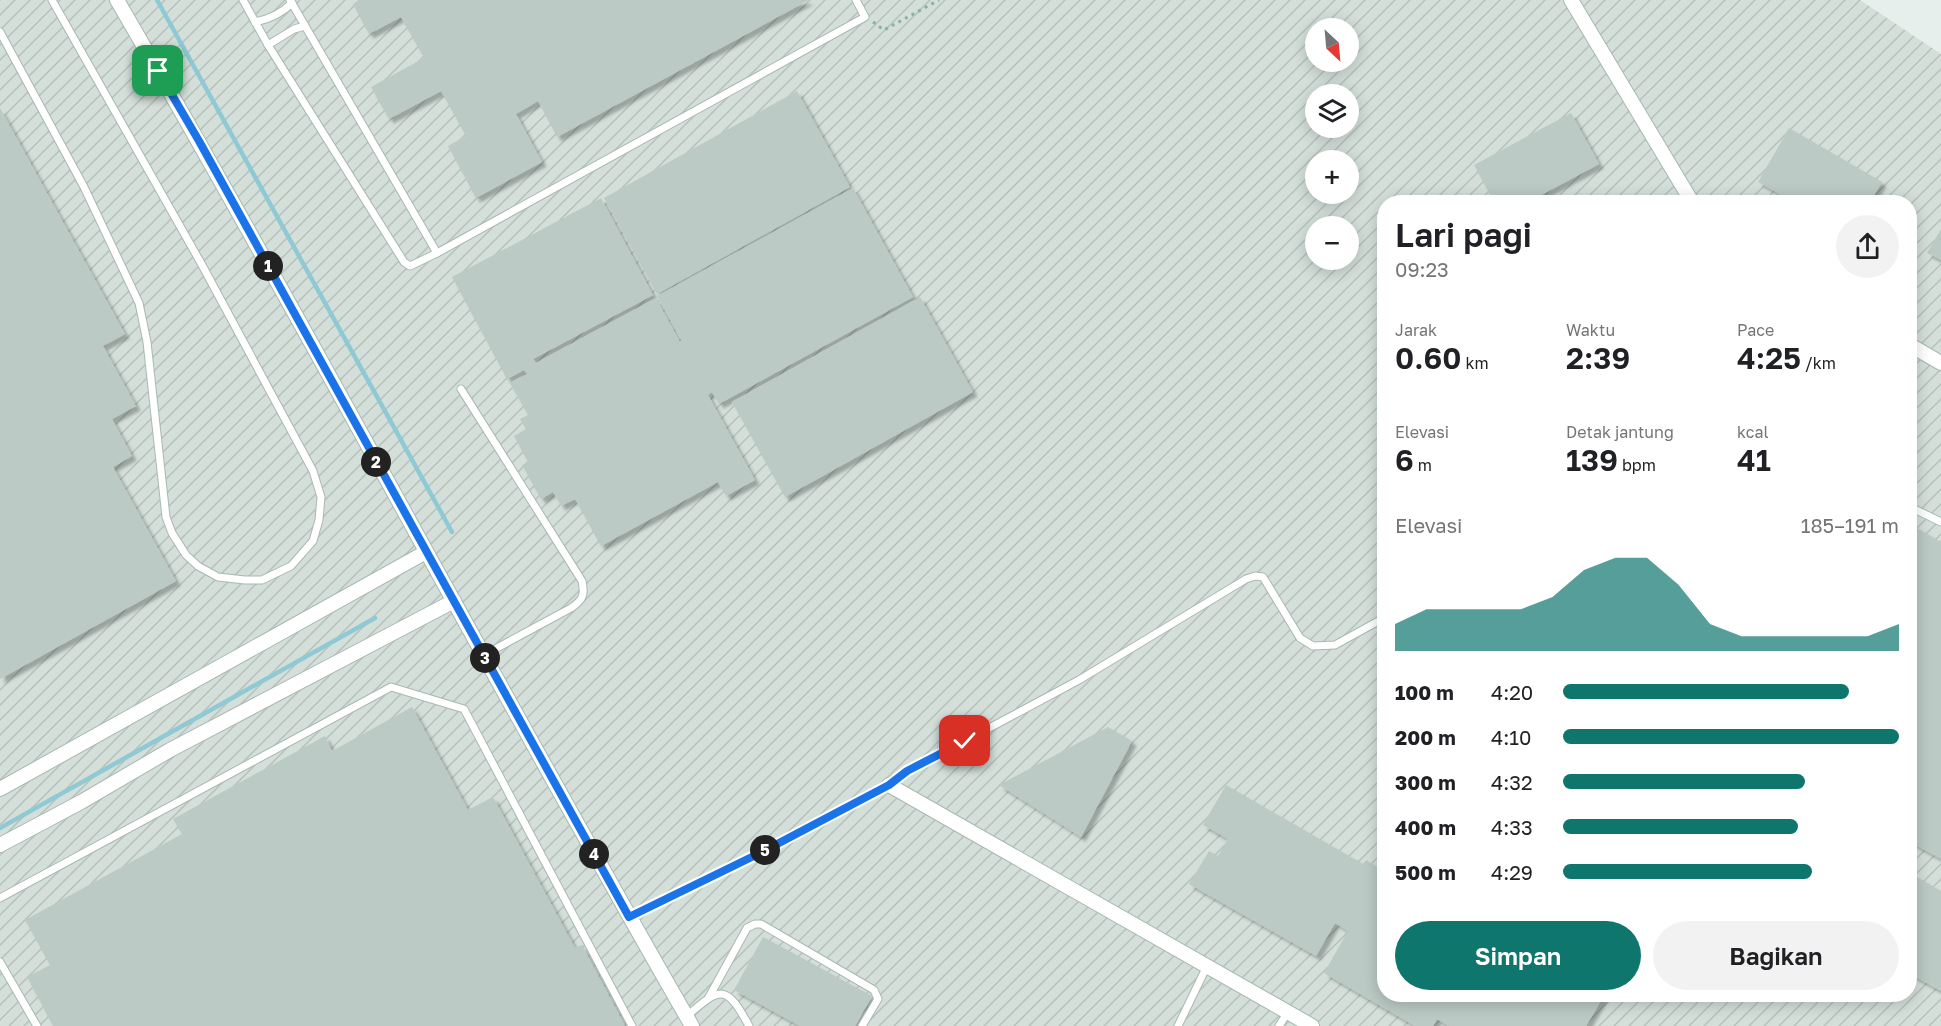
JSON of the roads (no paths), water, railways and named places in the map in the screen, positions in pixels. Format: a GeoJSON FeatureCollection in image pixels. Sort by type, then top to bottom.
{"type":"FeatureCollection","features":[{"type":"Feature","properties":{"kind":"street"},"geometry":{"type":"LineString","coordinates":[[117,0],[199,141],[689,1022]]}},
{"type":"Feature","properties":{"kind":"street"},"geometry":{"type":"LineString","coordinates":[[1570,0],[1688,195]]}},
{"type":"Feature","properties":{"kind":"street"},"geometry":{"type":"LineString","coordinates":[[1917,349],[1941,363]]}},
{"type":"Feature","properties":{"kind":"street"},"geometry":{"type":"LineString","coordinates":[[0,789],[426,552]]}},
{"type":"Feature","properties":{"kind":"street"},"geometry":{"type":"LineString","coordinates":[[0,845],[81,802],[170,750],[454,601]]}},
{"type":"Feature","properties":{"kind":"street"},"geometry":{"type":"LineString","coordinates":[[889,785],[1312,1026]]}},
{"type":"Feature","properties":{"kind":"lane"},"geometry":{"type":"LineString","coordinates":[[0,32],[84,187],[139,303],[147,342],[166,517],[172,533],[186,555],[198,566],[218,577],[262,580],[291,566],[313,541],[319,520],[321,497],[314,471],[202,265],[52,0]]}},
{"type":"Feature","properties":{"kind":"lane"},"geometry":{"type":"LineString","coordinates":[[243,0],[268,45],[404,262],[410,266],[865,17],[856,0]]}},
{"type":"Feature","properties":{"kind":"lane"},"geometry":{"type":"LineString","coordinates":[[255,22],[270,19],[284,11],[291,2],[437,253]]}},
{"type":"Feature","properties":{"kind":"lane"},"geometry":{"type":"LineString","coordinates":[[268,45],[294,29],[305,26]]}},
{"type":"Feature","properties":{"kind":"lane"},"geometry":{"type":"LineString","coordinates":[[461,389],[582,581],[584,593],[581,602],[484,656]]}},
{"type":"Feature","properties":{"kind":"lane"},"geometry":{"type":"LineString","coordinates":[[1917,510],[1941,522]]}},
{"type":"Feature","properties":{"kind":"lane"},"geometry":{"type":"LineString","coordinates":[[629,917],[760,853],[889,785],[907,771],[1079,680],[1246,579],[1255,576],[1263,577],[1300,638],[1313,646],[1335,645],[1377,622]]}},
{"type":"Feature","properties":{"kind":"lane"},"geometry":{"type":"LineString","coordinates":[[0,898],[391,687],[464,709],[632,1026]]}},
{"type":"Feature","properties":{"kind":"lane"},"geometry":{"type":"LineString","coordinates":[[689,1022],[709,997],[747,928],[761,924],[874,990],[878,999],[862,1026]]}},
{"type":"Feature","properties":{"kind":"lane"},"geometry":{"type":"LineString","coordinates":[[0,962],[37,1026]]}},
{"type":"Feature","properties":{"kind":"lane"},"geometry":{"type":"LineString","coordinates":[[1178,1026],[1208,966]]}},
{"type":"Feature","properties":{"kind":"lane"},"geometry":{"type":"LineString","coordinates":[[709,997],[717,994],[726,995],[735,1001],[749,1026]]}},
{"type":"Feature","properties":{"kind":"lane"},"geometry":{"type":"LineString","coordinates":[[1279,1026],[1288,1012]]}},
{"type":"Feature","properties":{"kind":"waterway"},"geometry":{"type":"LineString","coordinates":[[157,0],[452,532]]}},
{"type":"Feature","properties":{"kind":"waterway"},"geometry":{"type":"LineString","coordinates":[[0,828],[375,618]]}}]}
